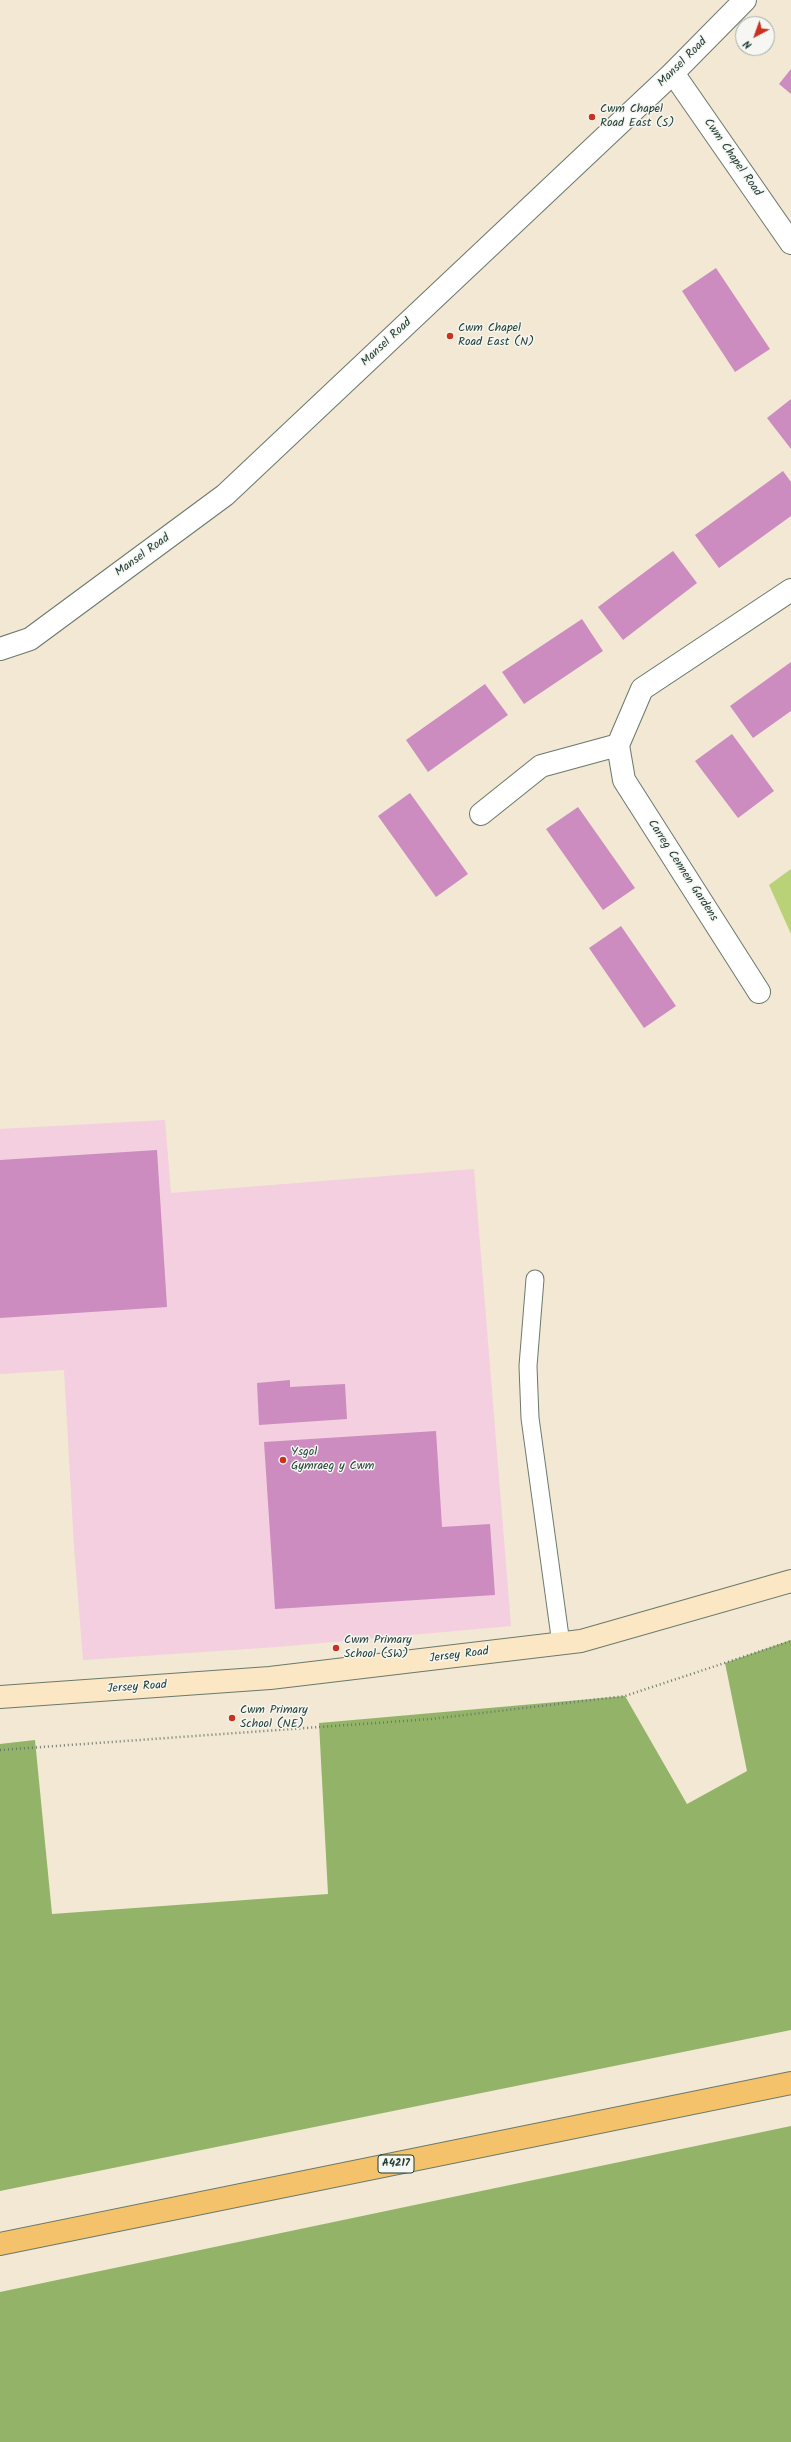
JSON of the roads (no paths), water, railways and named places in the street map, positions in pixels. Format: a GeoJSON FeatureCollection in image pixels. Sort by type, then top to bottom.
{"type":"FeatureCollection","features":[{"type":"Feature","properties":{"kind":"main road","name":"Jersey Road"},"geometry":{"type":"LineString","coordinates":[[0,1697],[270,1678],[561,1644],[581,1641],[791,1581]]}},
{"type":"Feature","properties":{"kind":"main road","name":"A4217"},"geometry":{"type":"LineString","coordinates":[[0,2244],[791,2083]]}},
{"type":"Feature","properties":{"kind":"street","name":"Mansel Road"},"geometry":{"type":"LineString","coordinates":[[0,650],[30,639],[225,495],[673,73],[745,0]]}},
{"type":"Feature","properties":{"kind":"street","name":"Cwm Chapel Road"},"geometry":{"type":"LineString","coordinates":[[673,73],[791,243]]}},
{"type":"Feature","properties":{"kind":"street"},"geometry":{"type":"LineString","coordinates":[[481,814],[540,766],[618,745],[642,690],[791,590]]}},
{"type":"Feature","properties":{"kind":"street","name":"Carreg Cennen Gardens"},"geometry":{"type":"LineString","coordinates":[[618,745],[624,780],[759,992]]}},
{"type":"Feature","properties":{"kind":"lane"},"geometry":{"type":"LineString","coordinates":[[535,1279],[528,1366],[530,1418],[561,1644]]}},
{"type":"Feature","properties":{"kind":"place","name":"Cwm Chapel Road East (S)"},"geometry":{"type":"Point","coordinates":[592,117]}},
{"type":"Feature","properties":{"kind":"place","name":"Cwm Chapel Road East (N)"},"geometry":{"type":"Point","coordinates":[450,336]}},
{"type":"Feature","properties":{"kind":"place","name":"Ysgol Gymraeg y Cwm"},"geometry":{"type":"Point","coordinates":[283,1460]}},
{"type":"Feature","properties":{"kind":"place","name":"Cwm Primary School (SW)"},"geometry":{"type":"Point","coordinates":[336,1648]}},
{"type":"Feature","properties":{"kind":"place","name":"Cwm Primary School (NE)"},"geometry":{"type":"Point","coordinates":[232,1718]}}]}
